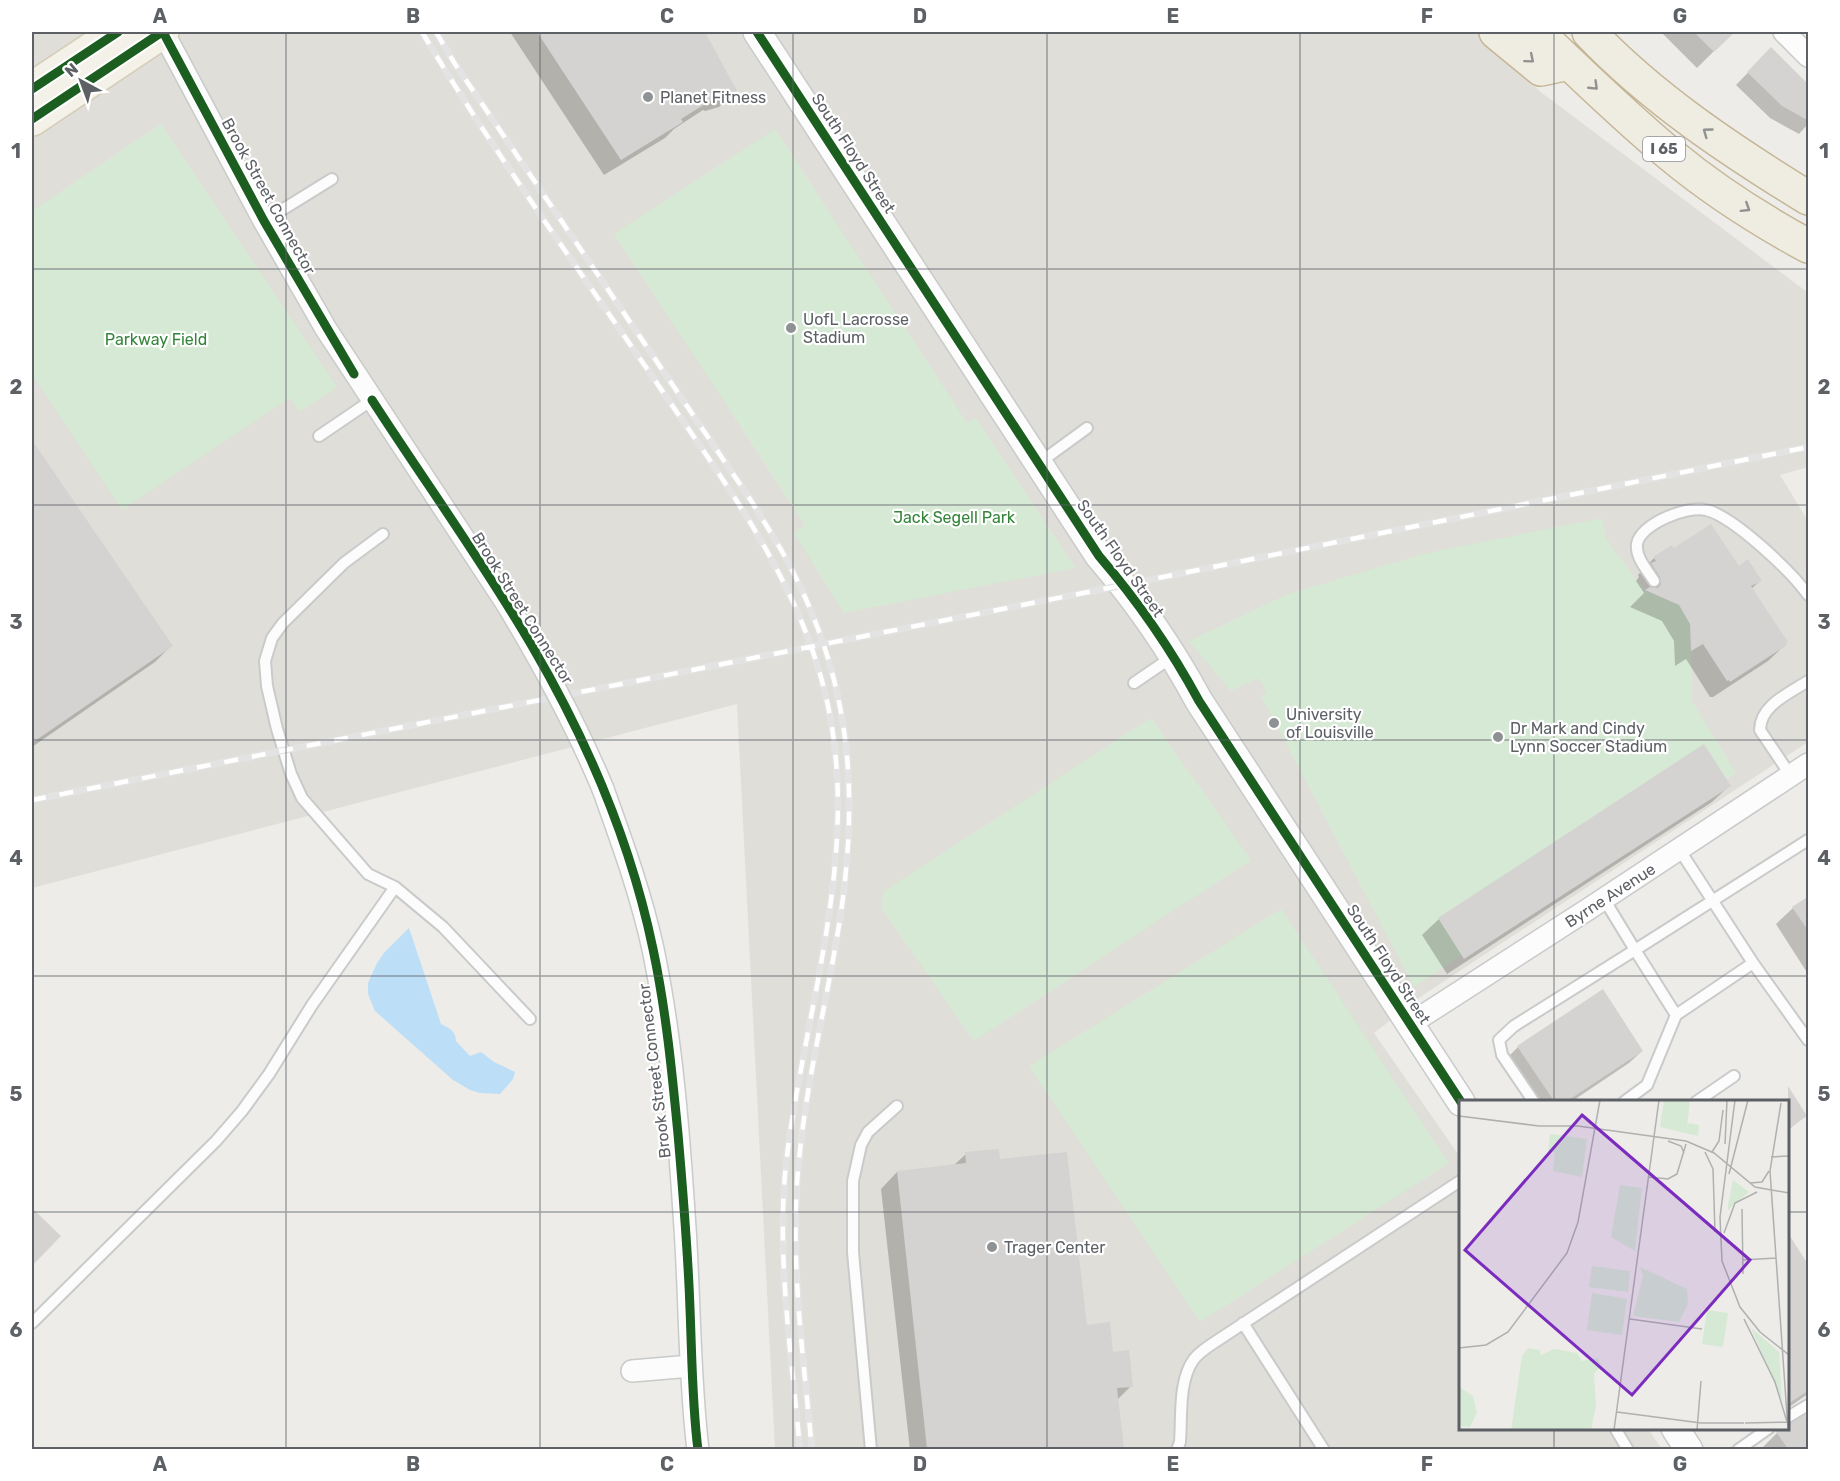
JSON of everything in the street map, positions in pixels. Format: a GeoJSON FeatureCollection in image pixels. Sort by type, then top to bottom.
{"type":"FeatureCollection","features":[{"type":"Feature","properties":{"kind":"highway"},"geometry":{"type":"LineString","coordinates":[[1496,32],[1541,69],[1569,63]]}},
{"type":"Feature","properties":{"kind":"highway","name":"I 65"},"geometry":{"type":"LineString","coordinates":[[1537,32],[1672,156],[1739,204],[1809,246]]}},
{"type":"Feature","properties":{"kind":"highway","name":"I 65"},"geometry":{"type":"LineString","coordinates":[[1590,32],[1642,81],[1685,117],[1742,158],[1809,198]]}},
{"type":"Feature","properties":{"kind":"main road"},"geometry":{"type":"LineString","coordinates":[[32,119],[118,32]]}},
{"type":"Feature","properties":{"kind":"main road"},"geometry":{"type":"LineString","coordinates":[[32,89],[74,75],[163,32]]}},
{"type":"Feature","properties":{"kind":"street","name":"Brook Street Connector"},"geometry":{"type":"LineString","coordinates":[[163,32],[264,221],[326,329],[532,646],[581,738],[603,789],[635,878],[653,949],[670,1050],[690,1306],[698,1449]]}},
{"type":"Feature","properties":{"kind":"street","name":"South Floyd Street"},"geometry":{"type":"LineString","coordinates":[[757,32],[1099,556],[1124,585],[1172,657],[1460,1100]]}},
{"type":"Feature","properties":{"kind":"street","name":"Byrne Avenue"},"geometry":{"type":"LineString","coordinates":[[1410,1024],[1809,764]]}},
{"type":"Feature","properties":{"kind":"street"},"geometry":{"type":"LineString","coordinates":[[632,1371],[692,1366]]}},
{"type":"Feature","properties":{"kind":"lane"},"geometry":{"type":"LineString","coordinates":[[264,221],[332,179]]}},
{"type":"Feature","properties":{"kind":"lane"},"geometry":{"type":"LineString","coordinates":[[319,436],[372,400]]}},
{"type":"Feature","properties":{"kind":"lane"},"geometry":{"type":"LineString","coordinates":[[1038,463],[1087,429]]}},
{"type":"Feature","properties":{"kind":"lane"},"geometry":{"type":"LineString","coordinates":[[1654,581],[1640,559],[1637,545],[1642,532],[1680,511],[1705,509],[1722,516],[1750,538],[1809,595]]}},
{"type":"Feature","properties":{"kind":"lane"},"geometry":{"type":"LineString","coordinates":[[383,534],[344,563],[283,622],[272,638],[266,661],[267,686],[277,729],[291,774],[302,798],[368,874],[395,887],[442,927],[530,1019]]}},
{"type":"Feature","properties":{"kind":"lane"},"geometry":{"type":"LineString","coordinates":[[1134,682],[1172,657]]}},
{"type":"Feature","properties":{"kind":"lane"},"geometry":{"type":"LineString","coordinates":[[1791,776],[1760,730],[1760,721],[1763,713],[1770,707],[1809,681]]}},
{"type":"Feature","properties":{"kind":"lane"},"geometry":{"type":"LineString","coordinates":[[1533,1100],[1502,1055],[1499,1040],[1514,1026],[1809,840]]}},
{"type":"Feature","properties":{"kind":"lane"},"geometry":{"type":"LineString","coordinates":[[1679,849],[1753,963],[1809,1040]]}},
{"type":"Feature","properties":{"kind":"lane"},"geometry":{"type":"LineString","coordinates":[[32,1323],[201,1156],[242,1111],[312,1005],[395,887]]}},
{"type":"Feature","properties":{"kind":"lane"},"geometry":{"type":"LineString","coordinates":[[1604,899],[1676,1015]]}},
{"type":"Feature","properties":{"kind":"lane"},"geometry":{"type":"LineString","coordinates":[[1625,1100],[1647,1085],[1676,1015],[1753,963]]}},
{"type":"Feature","properties":{"kind":"lane"},"geometry":{"type":"LineString","coordinates":[[1698,1100],[1734,1076]]}},
{"type":"Feature","properties":{"kind":"lane"},"geometry":{"type":"LineString","coordinates":[[872,1449],[853,1252],[853,1182],[856,1161],[868,1132],[897,1106]]}},
{"type":"Feature","properties":{"kind":"lane"},"geometry":{"type":"LineString","coordinates":[[1178,1449],[1183,1392],[1188,1371],[1203,1351],[1459,1182]]}},
{"type":"Feature","properties":{"kind":"lane"},"geometry":{"type":"LineString","coordinates":[[1243,1323],[1324,1449]]}},
{"type":"Feature","properties":{"kind":"lane"},"geometry":{"type":"LineString","coordinates":[[1789,1416],[1809,1405]]}},
{"type":"Feature","properties":{"kind":"lane"},"geometry":{"type":"LineString","coordinates":[[1616,1430],[1628,1449]]}},
{"type":"Feature","properties":{"kind":"lane"},"geometry":{"type":"LineString","coordinates":[[1738,1449],[1766,1430]]}},
{"type":"Feature","properties":{"kind":"shaded area","name":"University of Louisville"},"geometry":{"type":"Polygon","coordinates":[[[32,32],[1477,32],[1542,93],[1808,292],[1808,467],[1780,475],[1808,521],[1808,742],[1423,995],[1374,1033],[1459,1156],[1459,1430],[1649,1430],[1662,1449],[775,1449],[737,704],[32,888],[32,32]]]}},
{"type":"Feature","properties":{"kind":"green space","name":"Parkway Field"},"geometry":{"type":"Polygon","coordinates":[[[161,124],[337,387],[300,412],[290,398],[122,510],[34,377],[32,378],[32,211],[161,124]]]}},
{"type":"Feature","properties":{"kind":"green space","name":"UofL Lacrosse Stadium"},"geometry":{"type":"Polygon","coordinates":[[[775,129],[967,423],[976,418],[1075,568],[844,613],[794,533],[805,525],[614,234],[775,129]]]}},
{"type":"Feature","properties":{"kind":"green space","name":"Dr Mark and Cindy Lynn Soccer Stadium"},"geometry":{"type":"Polygon","coordinates":[[[1602,518],[1606,539],[1645,591],[1690,609],[1692,701],[1736,773],[1414,987],[1261,696],[1267,692],[1258,678],[1231,691],[1189,641],[1288,594],[1427,553],[1602,518]]]}},
{"type":"Feature","properties":{"kind":"green space"},"geometry":{"type":"Polygon","coordinates":[[[1151,718],[1251,860],[974,1041],[882,909],[883,892],[1151,718]]]}},
{"type":"Feature","properties":{"kind":"green space"},"geometry":{"type":"Polygon","coordinates":[[[1281,909],[1449,1163],[1200,1322],[1029,1066],[1281,909]]]}},
{"type":"Feature","properties":{"kind":"water"},"geometry":{"type":"Polygon","coordinates":[[[409,928],[441,1024],[453,1032],[456,1041],[470,1056],[481,1052],[494,1062],[515,1072],[513,1079],[500,1094],[480,1093],[453,1080],[375,1011],[368,994],[368,983],[384,953],[409,928]]]}},
{"type":"Feature","properties":{"kind":"building","name":"Planet Fitness"},"geometry":{"type":"Polygon","coordinates":[[[537,32],[705,32],[737,91],[721,94],[681,119],[683,122],[621,160],[537,32]]]}},
{"type":"Feature","properties":{"kind":"building"},"geometry":{"type":"Polygon","coordinates":[[[1694,32],[1735,32],[1714,52],[1694,32]]]}},
{"type":"Feature","properties":{"kind":"building"},"geometry":{"type":"Polygon","coordinates":[[[1771,47],[1809,85],[1809,121],[1782,106],[1747,72],[1771,47]]]}},
{"type":"Feature","properties":{"kind":"building"},"geometry":{"type":"Polygon","coordinates":[[[32,440],[173,646],[32,743],[32,440]]]}},
{"type":"Feature","properties":{"kind":"building"},"geometry":{"type":"Polygon","coordinates":[[[1711,524],[1739,566],[1748,559],[1762,581],[1751,586],[1788,642],[1787,645],[1730,682],[1727,681],[1703,644],[1691,651],[1690,624],[1679,605],[1645,590],[1650,587],[1658,588],[1661,584],[1660,577],[1651,563],[1656,561],[1653,557],[1672,545],[1674,548],[1711,524]]]}},
{"type":"Feature","properties":{"kind":"building"},"geometry":{"type":"Polygon","coordinates":[[[1704,744],[1731,786],[1464,959],[1438,918],[1704,744]]]}},
{"type":"Feature","properties":{"kind":"building"},"geometry":{"type":"Polygon","coordinates":[[[1809,896],[1809,932],[1792,907],[1809,896]]]}},
{"type":"Feature","properties":{"kind":"building"},"geometry":{"type":"Polygon","coordinates":[[[1603,989],[1643,1051],[1569,1100],[1553,1100],[1517,1046],[1603,989]]]}},
{"type":"Feature","properties":{"kind":"building"},"geometry":{"type":"Polygon","coordinates":[[[1788,1086],[1807,1116],[1789,1128],[1789,1100],[1788,1086]]]}},
{"type":"Feature","properties":{"kind":"building","name":"Trager Center"},"geometry":{"type":"Polygon","coordinates":[[[999,1149],[1000,1159],[1067,1152],[1087,1325],[1110,1322],[1113,1352],[1129,1350],[1133,1387],[1117,1388],[1124,1449],[927,1449],[897,1171],[966,1163],[965,1152],[999,1149]]]}},
{"type":"Feature","properties":{"kind":"building"},"geometry":{"type":"Polygon","coordinates":[[[32,1208],[61,1236],[32,1266],[32,1208]]]}},
{"type":"Feature","properties":{"kind":"building"},"geometry":{"type":"Polygon","coordinates":[[[1789,1235],[1809,1266],[1809,1390],[1789,1403],[1789,1235]]]}},
{"type":"Feature","properties":{"kind":"building"},"geometry":{"type":"Polygon","coordinates":[[[1809,1413],[1809,1449],[1788,1449],[1776,1432],[1789,1430],[1789,1423],[1809,1413]]]}},
{"type":"Feature","properties":{"kind":"railway"},"geometry":{"type":"LineString","coordinates":[[422,32],[506,164],[740,507],[790,595],[810,642],[825,691],[834,742],[838,795],[836,848],[823,954],[793,1112],[783,1199],[786,1307],[800,1450]]}},
{"type":"Feature","properties":{"kind":"railway"},"geometry":{"type":"LineString","coordinates":[[436,32],[455,64],[750,499],[792,570],[812,613],[827,655],[838,698],[845,740],[849,784],[849,827],[840,919],[808,1093],[797,1188],[798,1301],[812,1450]]}},
{"type":"Feature","properties":{"kind":"railway"},"geometry":{"type":"LineString","coordinates":[[32,800],[1124,585],[1808,447]]}},
{"type":"Feature","properties":{"kind":"cycle path"},"geometry":{"type":"LineString","coordinates":[[32,89],[118,32]]}},
{"type":"Feature","properties":{"kind":"cycle path"},"geometry":{"type":"LineString","coordinates":[[32,119],[162,32]]}},
{"type":"Feature","properties":{"kind":"cycle path"},"geometry":{"type":"LineString","coordinates":[[163,32],[264,221],[354,374]]}},
{"type":"Feature","properties":{"kind":"cycle path"},"geometry":{"type":"LineString","coordinates":[[757,32],[1099,556],[1165,644],[1199,701],[1460,1100]]}},
{"type":"Feature","properties":{"kind":"cycle path"},"geometry":{"type":"LineString","coordinates":[[372,400],[494,584],[552,682],[589,755],[633,870],[658,972],[671,1064],[685,1221],[693,1397],[698,1450]]}},
{"type":"Feature","properties":{"kind":"place","name":"Planet Fitness"},"geometry":{"type":"Point","coordinates":[648,97]}},
{"type":"Feature","properties":{"kind":"place","name":"UofL Lacrosse Stadium"},"geometry":{"type":"Point","coordinates":[791,328]}},
{"type":"Feature","properties":{"kind":"place","name":"University of Louisville"},"geometry":{"type":"Point","coordinates":[1274,723]}},
{"type":"Feature","properties":{"kind":"place","name":"Dr Mark and Cindy Lynn Soccer Stadium"},"geometry":{"type":"Point","coordinates":[1498,737]}},
{"type":"Feature","properties":{"kind":"place","name":"Trager Center"},"geometry":{"type":"Point","coordinates":[992,1247]}},
{"type":"Feature","properties":{"kind":"park label","name":"Jack Segell Park"},"geometry":{"type":"Point","coordinates":[954,517]}}]}
